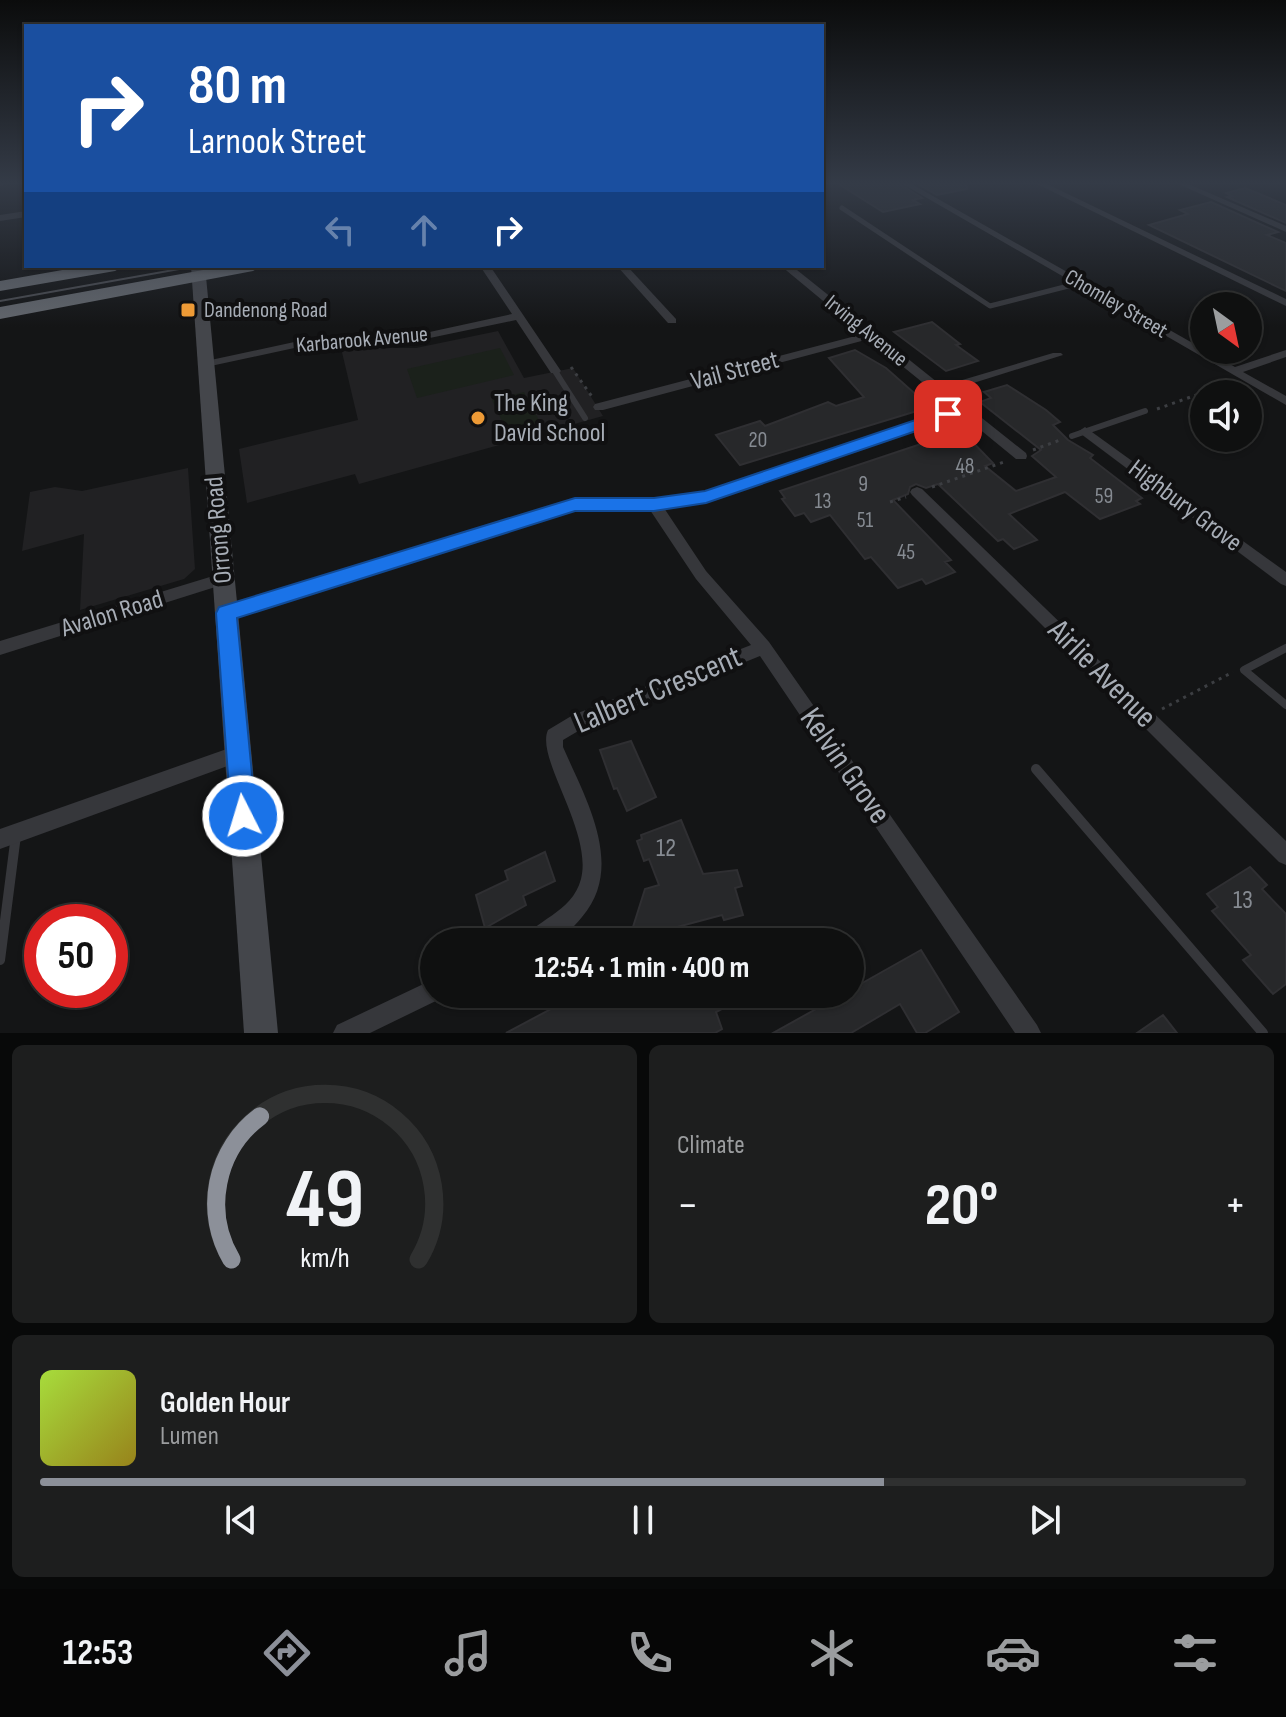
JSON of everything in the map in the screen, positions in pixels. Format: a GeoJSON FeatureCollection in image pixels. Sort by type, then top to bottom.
{"type":"FeatureCollection","features":[{"type":"Feature","properties":{"kind":"highway"},"geometry":{"type":"LineString","coordinates":[[0,286],[104,268]]}},
{"type":"Feature","properties":{"kind":"highway"},"geometry":{"type":"LineString","coordinates":[[0,313],[199,271],[231,268]]}},
{"type":"Feature","properties":{"kind":"main road","name":"Orrong Road"},"geometry":{"type":"LineString","coordinates":[[199,271],[261,1033]]}},
{"type":"Feature","properties":{"kind":"street","name":"Chomley Street"},"geometry":{"type":"LineString","coordinates":[[989,231],[1286,401]]}},
{"type":"Feature","properties":{"kind":"street"},"geometry":{"type":"LineString","coordinates":[[1138,231],[1286,303]]}},
{"type":"Feature","properties":{"kind":"street"},"geometry":{"type":"LineString","coordinates":[[486,268],[555,371]]}},
{"type":"Feature","properties":{"kind":"street"},"geometry":{"type":"LineString","coordinates":[[624,268],[672,321]]}},
{"type":"Feature","properties":{"kind":"street","name":"Irving Avenue"},"geometry":{"type":"LineString","coordinates":[[788,268],[1021,456]]}},
{"type":"Feature","properties":{"kind":"street","name":"Karbarook Avenue"},"geometry":{"type":"LineString","coordinates":[[206,364],[322,339],[425,336],[518,316]]}},
{"type":"Feature","properties":{"kind":"street","name":"Vail Street"},"geometry":{"type":"LineString","coordinates":[[599,407],[870,335]]}},
{"type":"Feature","properties":{"kind":"street"},"geometry":{"type":"LineString","coordinates":[[1237,375],[1286,353]]}},
{"type":"Feature","properties":{"kind":"street"},"geometry":{"type":"LineString","coordinates":[[940,390],[1057,355]]}},
{"type":"Feature","properties":{"kind":"street"},"geometry":{"type":"LineString","coordinates":[[226,613],[575,505],[654,505],[706,497],[963,409]]}},
{"type":"Feature","properties":{"kind":"street","name":"Highbury Grove"},"geometry":{"type":"LineString","coordinates":[[1078,434],[1286,580]]}},
{"type":"Feature","properties":{"kind":"street","name":"Airlie Avenue"},"geometry":{"type":"LineString","coordinates":[[917,492],[1286,855]]}},
{"type":"Feature","properties":{"kind":"street","name":"Kelvin Grove"},"geometry":{"type":"LineString","coordinates":[[654,505],[701,575],[763,647],[1029,1033]]}},
{"type":"Feature","properties":{"kind":"street","name":"Avalon Road"},"geometry":{"type":"LineString","coordinates":[[0,648],[223,579]]}},
{"type":"Feature","properties":{"kind":"street","name":"Lalbert Crescent"},"geometry":{"type":"LineString","coordinates":[[559,928],[580,909],[592,877],[590,841],[554,747],[554,736],[592,715],[763,647]]}},
{"type":"Feature","properties":{"kind":"street"},"geometry":{"type":"LineString","coordinates":[[8,836],[238,754]]}},
{"type":"Feature","properties":{"kind":"street"},"geometry":{"type":"LineString","coordinates":[[345,1033],[420,997]]}},
{"type":"Feature","properties":{"kind":"lane"},"geometry":{"type":"LineString","coordinates":[[877,231],[990,306],[1080,283]]}},
{"type":"Feature","properties":{"kind":"lane"},"geometry":{"type":"LineString","coordinates":[[555,371],[585,418]]}},
{"type":"Feature","properties":{"kind":"lane"},"geometry":{"type":"LineString","coordinates":[[1078,434],[1145,411]]}},
{"type":"Feature","properties":{"kind":"lane"},"geometry":{"type":"LineString","coordinates":[[1286,648],[1244,670],[1286,705]]}},
{"type":"Feature","properties":{"kind":"lane"},"geometry":{"type":"LineString","coordinates":[[1036,769],[1263,1033]]}},
{"type":"Feature","properties":{"kind":"lane"},"geometry":{"type":"LineString","coordinates":[[0,960],[8,836]]}},
{"type":"Feature","properties":{"kind":"path"},"geometry":{"type":"LineString","coordinates":[[571,367],[599,407]]}},
{"type":"Feature","properties":{"kind":"path"},"geometry":{"type":"LineString","coordinates":[[1145,411],[1237,375]]}},
{"type":"Feature","properties":{"kind":"path"},"geometry":{"type":"LineString","coordinates":[[890,502],[1078,434]]}},
{"type":"Feature","properties":{"kind":"path"},"geometry":{"type":"LineString","coordinates":[[1159,710],[1244,670]]}},
{"type":"Feature","properties":{"kind":"shaded area","name":"The King David School"},"geometry":{"type":"Polygon","coordinates":[[[498,331],[524,378],[573,368],[603,416],[359,484],[355,474],[247,503],[239,449],[358,420],[341,348],[416,348],[498,331]]]}},
{"type":"Feature","properties":{"kind":"shaded area"},"geometry":{"type":"Polygon","coordinates":[[[500,348],[514,375],[417,398],[407,369],[500,348]]]}},
{"type":"Feature","properties":{"kind":"shaded area"},"geometry":{"type":"Polygon","coordinates":[[[524,392],[543,428],[510,438],[492,400],[524,392]]]}},
{"type":"Feature","properties":{"kind":"shaded area"},"geometry":{"type":"Polygon","coordinates":[[[188,468],[195,569],[184,579],[80,610],[84,534],[22,551],[30,492],[55,487],[82,491],[188,468]]]}},
{"type":"Feature","properties":{"kind":"building"},"geometry":{"type":"Polygon","coordinates":[[[1162,231],[1278,232],[1267,235],[1286,243],[1286,291],[1162,231]]]}},
{"type":"Feature","properties":{"kind":"building"},"geometry":{"type":"Polygon","coordinates":[[[932,322],[978,361],[946,371],[894,332],[932,322]]]}},
{"type":"Feature","properties":{"kind":"building"},"geometry":{"type":"Polygon","coordinates":[[[855,350],[886,368],[930,407],[740,465],[716,435],[760,421],[765,426],[828,402],[836,406],[864,397],[829,358],[855,350]]]}},
{"type":"Feature","properties":{"kind":"building"},"geometry":{"type":"Polygon","coordinates":[[[1007,385],[1060,422],[1053,425],[1142,498],[1136,501],[1140,504],[1100,519],[1065,492],[1009,514],[1037,540],[1014,549],[1003,539],[998,541],[938,484],[926,488],[916,484],[910,487],[908,494],[893,500],[951,560],[945,562],[955,572],[926,584],[922,579],[898,588],[871,557],[865,559],[830,515],[811,522],[804,513],[795,516],[782,499],[785,498],[780,491],[924,443],[921,439],[958,427],[993,463],[985,466],[1016,491],[1056,477],[1032,456],[1041,450],[980,402],[991,398],[984,392],[1007,385]]]}},
{"type":"Feature","properties":{"kind":"building"},"geometry":{"type":"Polygon","coordinates":[[[631,741],[656,797],[627,811],[617,788],[614,789],[600,750],[631,741]]]}},
{"type":"Feature","properties":{"kind":"building"},"geometry":{"type":"Polygon","coordinates":[[[681,820],[703,874],[737,870],[742,886],[735,888],[743,915],[724,920],[722,915],[673,928],[633,927],[645,889],[659,885],[649,859],[644,861],[637,841],[642,839],[641,835],[681,820]]]}},
{"type":"Feature","properties":{"kind":"building"},"geometry":{"type":"Polygon","coordinates":[[[545,852],[555,881],[523,896],[526,905],[485,928],[476,895],[508,880],[505,871],[545,852]]]}},
{"type":"Feature","properties":{"kind":"building"},"geometry":{"type":"Polygon","coordinates":[[[1250,867],[1267,885],[1262,889],[1286,914],[1286,984],[1273,994],[1243,960],[1251,955],[1212,911],[1218,907],[1207,894],[1250,867]]]}},
{"type":"Feature","properties":{"kind":"building"},"geometry":{"type":"Polygon","coordinates":[[[921,950],[959,1012],[925,1033],[917,1033],[900,1004],[851,1033],[773,1033],[818,1008],[864,1008],[864,982],[921,950]]]}},
{"type":"Feature","properties":{"kind":"building"},"geometry":{"type":"Polygon","coordinates":[[[553,1008],[724,1008],[716,1012],[722,1029],[715,1033],[506,1033],[553,1008]]]}},
{"type":"Feature","properties":{"kind":"building"},"geometry":{"type":"Polygon","coordinates":[[[1163,1015],[1177,1033],[1137,1033],[1163,1015]]]}},
{"type":"Feature","properties":{"kind":"tram line"},"geometry":{"type":"LineString","coordinates":[[0,301],[185,268]]}},
{"type":"Feature","properties":{"kind":"place","name":"Dandenong Road"},"geometry":{"type":"Point","coordinates":[188,310]}},
{"type":"Feature","properties":{"kind":"place","name":"The King David School"},"geometry":{"type":"Point","coordinates":[478,418]}},
{"type":"Feature","properties":{"kind":"route"},"geometry":{"type":"LineString","coordinates":[[243,816],[226,613],[575,505],[673,504],[706,497],[948,414]]}}]}
